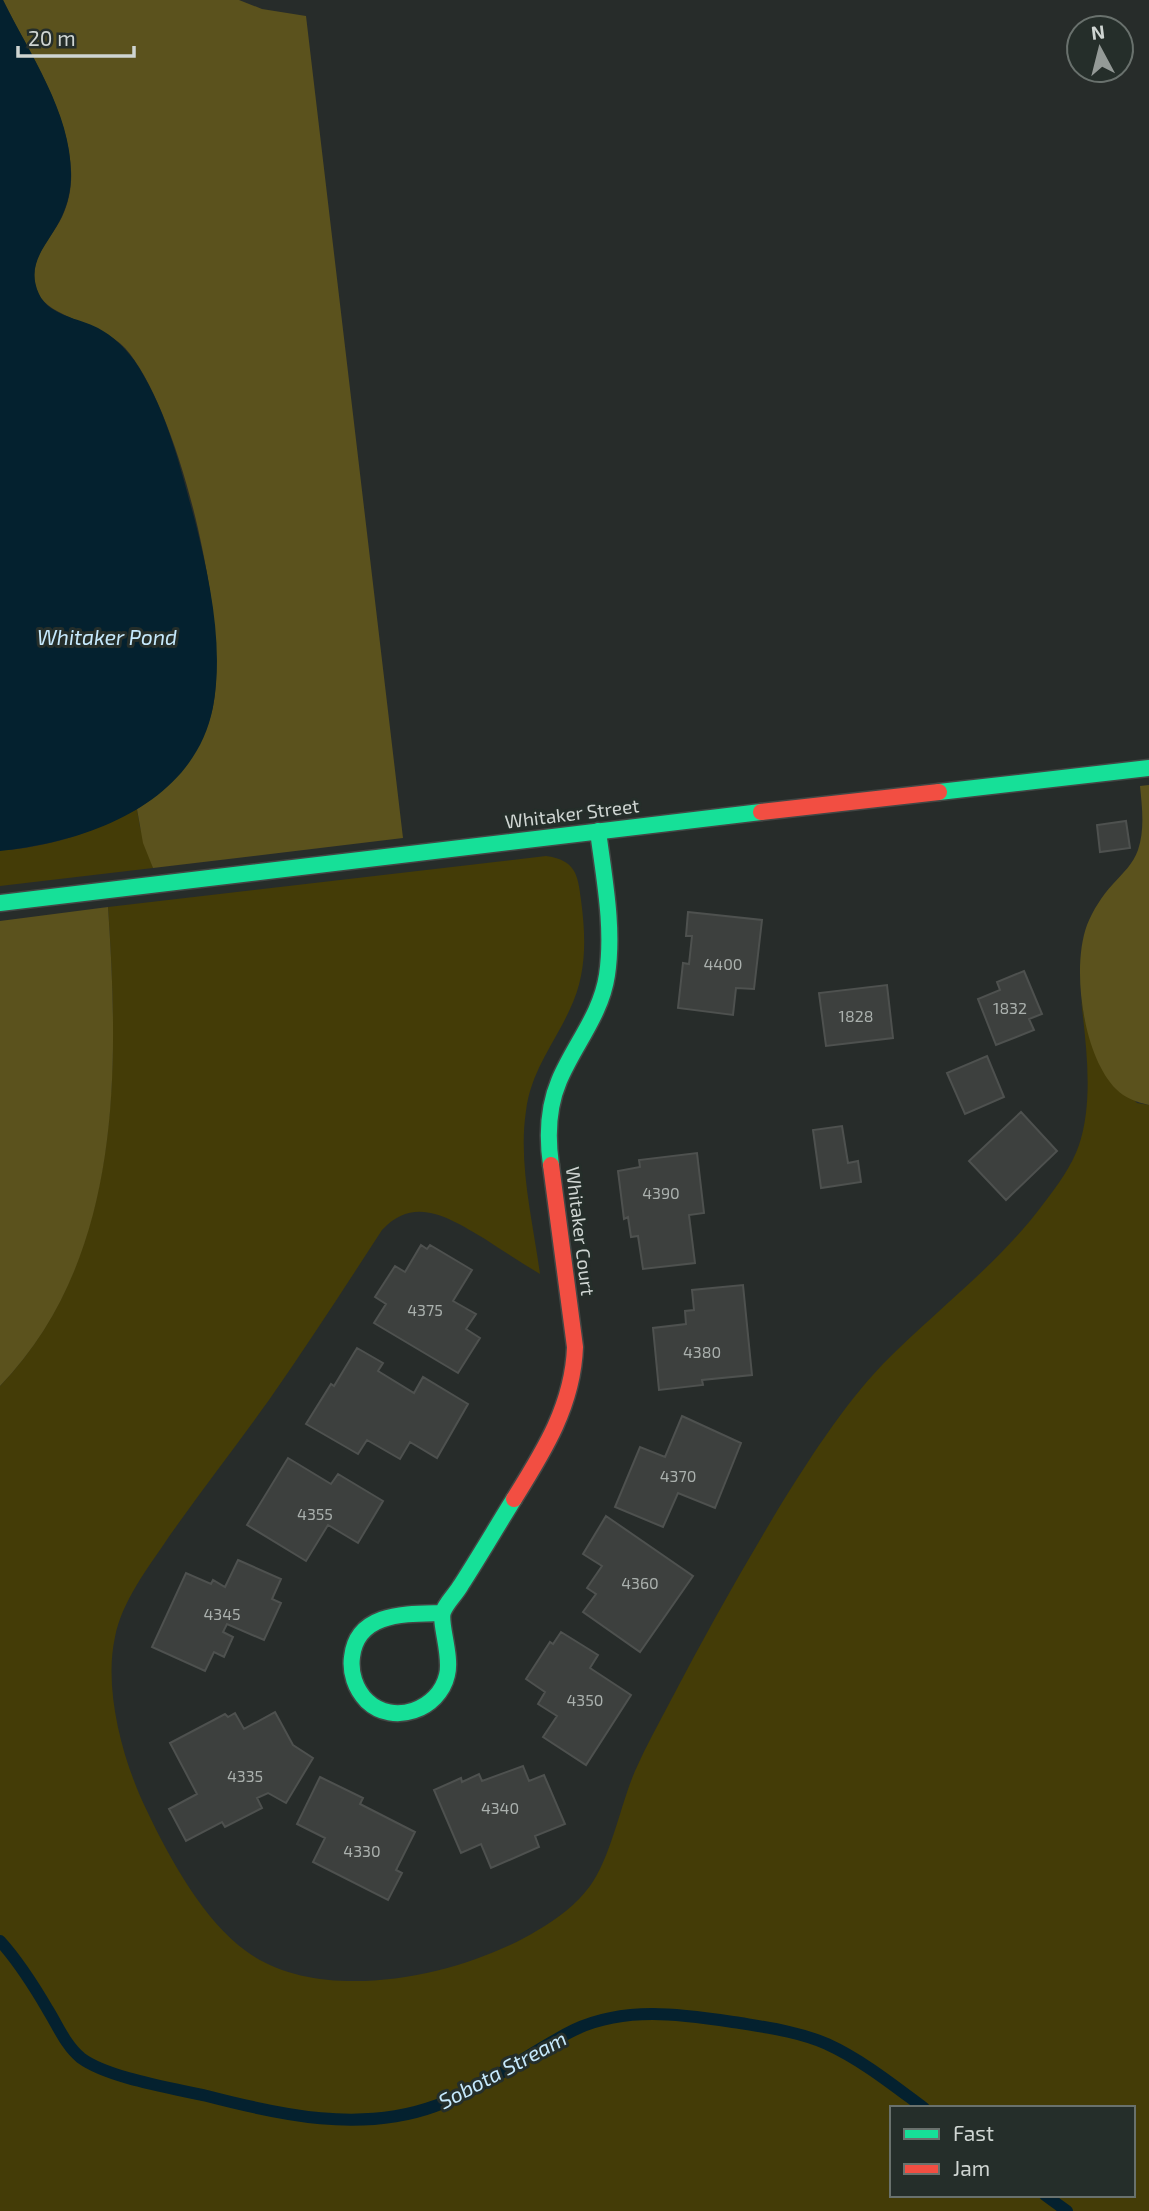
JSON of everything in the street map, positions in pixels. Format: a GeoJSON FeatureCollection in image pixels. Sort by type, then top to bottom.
{"type":"FeatureCollection","features":[{"type":"Feature","properties":{"kind":"street","name":"Whitaker Street"},"geometry":{"type":"LineString","coordinates":[[0,903],[1149,768]]}},
{"type":"Feature","properties":{"kind":"street","name":"Whitaker Court"},"geometry":{"type":"LineString","coordinates":[[442,1613],[557,1428],[573,1381],[575,1347],[548,1126],[558,1082],[596,1013],[607,975],[609,920],[598,831]]}},
{"type":"Feature","properties":{"kind":"street"},"geometry":{"type":"LineString","coordinates":[[442,1613],[448,1669],[443,1686],[436,1696],[421,1708],[404,1713],[386,1712],[369,1703],[355,1685],[350,1668],[351,1651],[359,1636],[371,1624],[386,1617],[442,1613]]}},
{"type":"Feature","properties":{"kind":"shaded area"},"geometry":{"type":"Polygon","coordinates":[[[3,0],[239,0],[262,9],[306,16],[403,838],[153,868],[143,843],[137,809],[162,790],[184,768],[201,741],[212,711],[216,675],[215,630],[208,578],[182,469],[165,419],[145,378],[125,348],[115,339],[53,309],[38,293],[34,271],[36,261],[64,211],[70,194],[71,170],[63,125],[55,103],[3,0]]]}},
{"type":"Feature","properties":{"kind":"shaded area"},"geometry":{"type":"Polygon","coordinates":[[[0,772],[10,850],[75,836],[137,809],[153,868],[0,886],[0,772]]]}},
{"type":"Feature","properties":{"kind":"shaded area"},"geometry":{"type":"Polygon","coordinates":[[[1149,785],[1149,1105],[1131,1099],[1116,1089],[1095,1056],[1083,1011],[1080,964],[1082,943],[1092,914],[1105,893],[1131,864],[1138,850],[1142,826],[1140,786],[1149,785]]]}},
{"type":"Feature","properties":{"kind":"shaded area"},"geometry":{"type":"Polygon","coordinates":[[[546,856],[569,865],[578,883],[584,942],[580,982],[570,1009],[533,1083],[524,1131],[525,1172],[540,1274],[459,1224],[433,1214],[407,1213],[382,1230],[269,1400],[152,1561],[123,1611],[115,1637],[112,1658],[114,1704],[131,1773],[157,1831],[202,1906],[246,1951],[277,1968],[313,1978],[352,1981],[392,1979],[433,1972],[471,1961],[545,1926],[585,1893],[604,1861],[639,1762],[696,1652],[813,1454],[883,1364],[1007,1247],[1044,1203],[1068,1168],[1084,1128],[1088,1091],[1081,999],[1085,1021],[1101,1067],[1137,1103],[1149,1105],[1149,2211],[0,2211],[0,1386],[40,1335],[70,1280],[91,1221],[104,1160],[111,1097],[112,969],[108,907],[546,856]]]}},
{"type":"Feature","properties":{"kind":"shaded area"},"geometry":{"type":"Polygon","coordinates":[[[108,907],[112,969],[111,1097],[104,1160],[91,1221],[70,1280],[40,1335],[0,1386],[0,921],[108,907]]]}},
{"type":"Feature","properties":{"kind":"water","name":"Whitaker Pond"},"geometry":{"type":"Polygon","coordinates":[[[0,0],[3,0],[47,84],[64,128],[69,151],[70,190],[62,216],[40,253],[35,283],[44,301],[57,312],[98,328],[118,342],[134,360],[155,397],[178,458],[201,544],[214,614],[217,661],[213,707],[202,741],[184,770],[160,793],[132,812],[100,827],[67,838],[0,851],[0,0]]]}},
{"type":"Feature","properties":{"kind":"building"},"geometry":{"type":"Polygon","coordinates":[[[1126,821],[1130,848],[1100,852],[1097,825],[1126,821]]]}},
{"type":"Feature","properties":{"kind":"building"},"geometry":{"type":"Polygon","coordinates":[[[688,912],[762,920],[754,989],[736,988],[733,1015],[678,1008],[683,963],[689,964],[692,936],[686,936],[688,912]]]}},
{"type":"Feature","properties":{"kind":"building"},"geometry":{"type":"Polygon","coordinates":[[[1024,971],[1042,1014],[1029,1019],[1034,1030],[996,1045],[978,999],[1000,990],[997,982],[1024,971]]]}},
{"type":"Feature","properties":{"kind":"building"},"geometry":{"type":"Polygon","coordinates":[[[887,985],[893,1038],[826,1046],[819,993],[887,985]]]}},
{"type":"Feature","properties":{"kind":"building"},"geometry":{"type":"Polygon","coordinates":[[[987,1056],[1004,1097],[965,1114],[947,1073],[987,1056]]]}},
{"type":"Feature","properties":{"kind":"building"},"geometry":{"type":"Polygon","coordinates":[[[1021,1112],[1057,1151],[1006,1200],[969,1161],[1021,1112]]]}},
{"type":"Feature","properties":{"kind":"building"},"geometry":{"type":"Polygon","coordinates":[[[842,1126],[848,1163],[858,1161],[861,1182],[821,1188],[813,1130],[842,1126]]]}},
{"type":"Feature","properties":{"kind":"building"},"geometry":{"type":"Polygon","coordinates":[[[697,1153],[704,1213],[689,1215],[695,1263],[643,1269],[638,1236],[631,1237],[628,1217],[624,1219],[618,1171],[640,1167],[639,1160],[697,1153]]]}},
{"type":"Feature","properties":{"kind":"building"},"geometry":{"type":"Polygon","coordinates":[[[421,1245],[427,1249],[430,1245],[472,1270],[453,1301],[476,1314],[466,1329],[480,1338],[458,1373],[374,1323],[386,1304],[375,1297],[395,1266],[405,1272],[421,1245]]]}},
{"type":"Feature","properties":{"kind":"building"},"geometry":{"type":"Polygon","coordinates":[[[743,1285],[752,1375],[702,1380],[703,1385],[659,1390],[653,1328],[686,1324],[685,1311],[694,1310],[692,1290],[743,1285]]]}},
{"type":"Feature","properties":{"kind":"building"},"geometry":{"type":"Polygon","coordinates":[[[357,1348],[383,1363],[378,1371],[414,1393],[423,1377],[468,1404],[437,1458],[410,1442],[400,1459],[367,1440],[358,1454],[306,1424],[357,1348]]]}},
{"type":"Feature","properties":{"kind":"building"},"geometry":{"type":"Polygon","coordinates":[[[682,1416],[741,1443],[715,1508],[678,1493],[663,1527],[615,1507],[640,1447],[665,1457],[682,1416]]]}},
{"type":"Feature","properties":{"kind":"building"},"geometry":{"type":"Polygon","coordinates":[[[288,1458],[331,1484],[338,1474],[383,1501],[358,1543],[328,1525],[306,1561],[247,1525],[288,1458]]]}},
{"type":"Feature","properties":{"kind":"building"},"geometry":{"type":"Polygon","coordinates":[[[606,1516],[693,1576],[640,1652],[583,1612],[596,1594],[587,1588],[602,1566],[583,1554],[606,1516]]]}},
{"type":"Feature","properties":{"kind":"building"},"geometry":{"type":"Polygon","coordinates":[[[238,1560],[281,1579],[272,1599],[281,1603],[264,1640],[227,1624],[223,1632],[233,1637],[224,1657],[214,1652],[205,1671],[152,1647],[186,1573],[211,1584],[213,1580],[225,1587],[238,1560]]]}},
{"type":"Feature","properties":{"kind":"building"},"geometry":{"type":"Polygon","coordinates":[[[561,1632],[598,1655],[590,1668],[631,1695],[586,1765],[543,1737],[557,1716],[538,1704],[545,1692],[526,1679],[550,1642],[553,1644],[561,1632]]]}},
{"type":"Feature","properties":{"kind":"building"},"geometry":{"type":"Polygon","coordinates":[[[275,1712],[293,1745],[313,1758],[286,1803],[268,1793],[257,1798],[262,1808],[225,1827],[222,1822],[186,1841],[169,1809],[197,1794],[170,1743],[225,1714],[228,1717],[235,1713],[244,1729],[275,1712]]]}},
{"type":"Feature","properties":{"kind":"building"},"geometry":{"type":"Polygon","coordinates":[[[523,1766],[529,1781],[544,1775],[565,1824],[535,1836],[539,1847],[491,1868],[481,1844],[461,1853],[434,1790],[461,1778],[462,1782],[479,1774],[482,1781],[523,1766]]]}},
{"type":"Feature","properties":{"kind":"building"},"geometry":{"type":"Polygon","coordinates":[[[320,1777],[363,1798],[360,1804],[415,1832],[396,1870],[402,1873],[388,1900],[313,1862],[325,1838],[297,1824],[320,1777]]]}},
{"type":"Feature","properties":{"kind":"waterway","name":"Sobota Stream"},"geometry":{"type":"LineString","coordinates":[[0,1941],[26,1974],[63,2036],[81,2058],[107,2071],[141,2082],[292,2115],[350,2120],[407,2114],[453,2099],[489,2081],[574,2030],[615,2017],[656,2014],[740,2023],[816,2040],[865,2065],[921,2106]]}},
{"type":"Feature","properties":{"kind":"waterway","name":"Sobota Stream"},"geometry":{"type":"LineString","coordinates":[[1048,2197],[1067,2211]]}},
{"type":"Feature","properties":{"kind":"traffic: fast"},"geometry":{"type":"LineString","coordinates":[[939,792],[1149,768]]}},
{"type":"Feature","properties":{"kind":"traffic: fast"},"geometry":{"type":"LineString","coordinates":[[0,903],[761,812]]}},
{"type":"Feature","properties":{"kind":"traffic: fast"},"geometry":{"type":"LineString","coordinates":[[551,1165],[549,1122],[555,1091],[599,1003],[607,975],[609,921],[598,831]]}},
{"type":"Feature","properties":{"kind":"traffic: fast"},"geometry":{"type":"LineString","coordinates":[[442,1613],[386,1618],[363,1631],[356,1642],[352,1669],[356,1686],[367,1701],[389,1712],[402,1713],[425,1705],[435,1697],[442,1687],[448,1667],[443,1612],[514,1499]]}},
{"type":"Feature","properties":{"kind":"traffic: jam"},"geometry":{"type":"LineString","coordinates":[[761,812],[939,792]]}},
{"type":"Feature","properties":{"kind":"traffic: jam"},"geometry":{"type":"LineString","coordinates":[[514,1499],[555,1427],[563,1408],[573,1368],[575,1347],[551,1165]]}}]}
